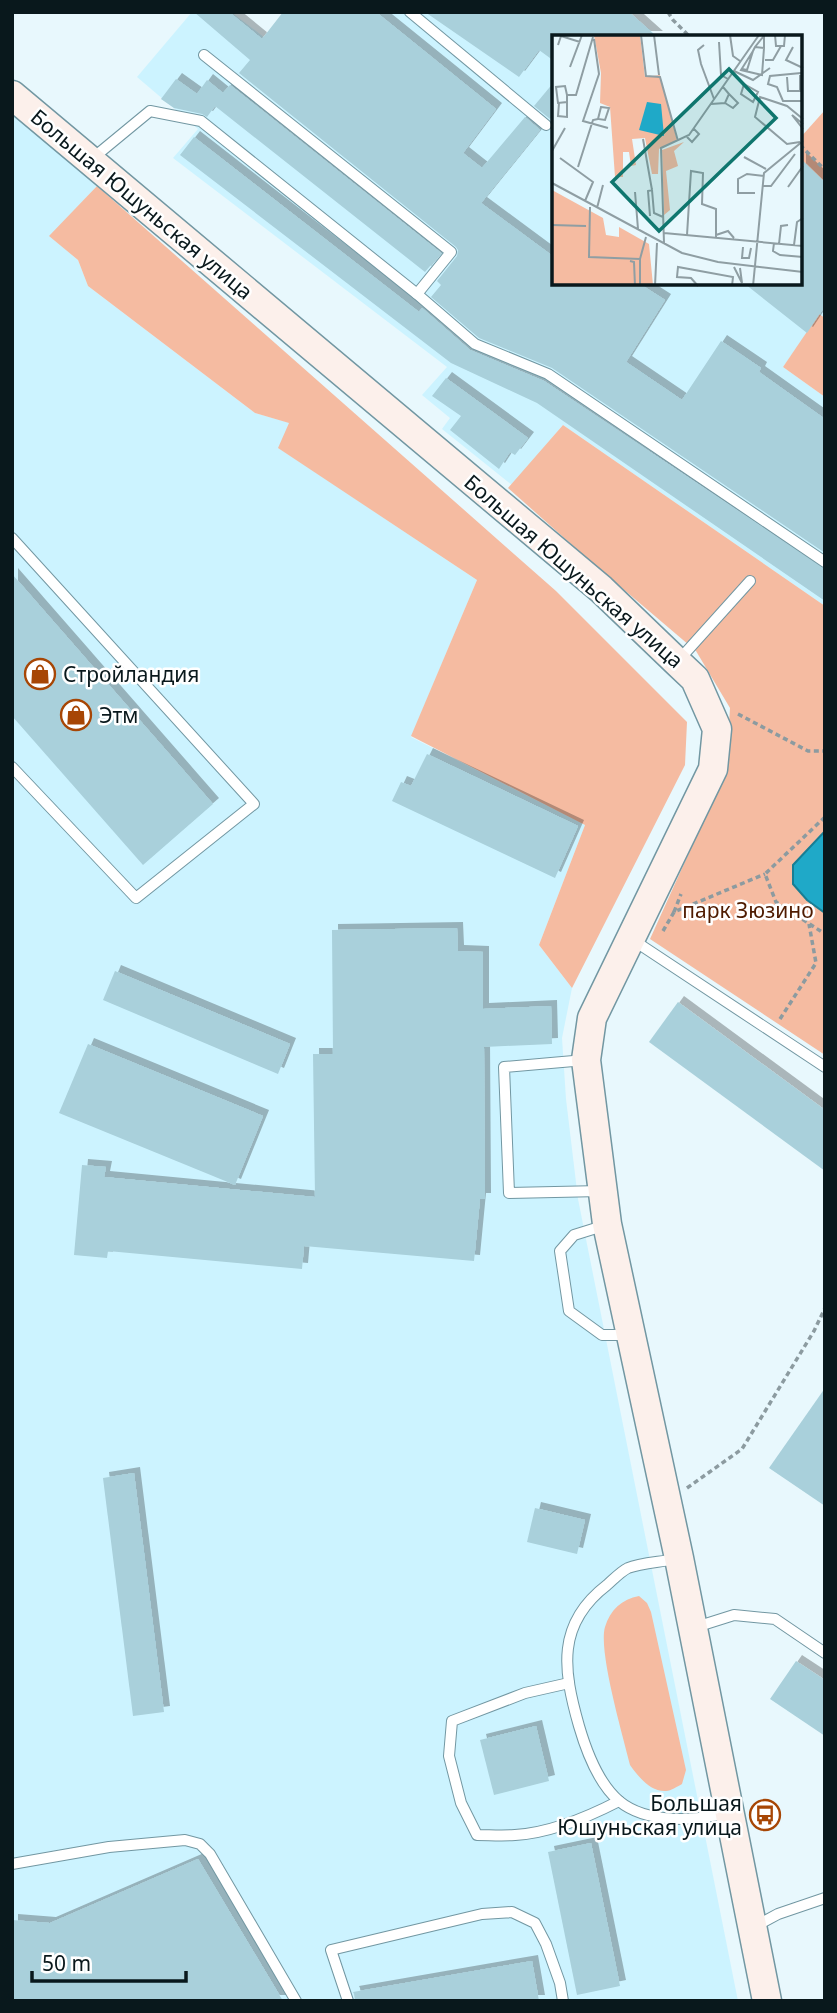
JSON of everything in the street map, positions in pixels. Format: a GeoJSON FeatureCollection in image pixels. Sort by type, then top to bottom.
{"type":"FeatureCollection","features":[{"type":"Feature","properties":{"kind":"street","name":"Большая Юшуньская улица"},"geometry":{"type":"LineString","coordinates":[[12,95],[601,589],[695,679],[717,729],[713,769],[641,946],[592,1018],[586,1060],[607,1224],[679,1558],[767,2001]]}},
{"type":"Feature","properties":{"kind":"lane"},"geometry":{"type":"LineString","coordinates":[[410,12],[546,125]]}},
{"type":"Feature","properties":{"kind":"lane"},"geometry":{"type":"LineString","coordinates":[[204,55],[451,252],[417,294]]}},
{"type":"Feature","properties":{"kind":"lane"},"geometry":{"type":"LineString","coordinates":[[90,160],[150,111],[201,121],[417,294],[475,344],[548,374],[825,562]]}},
{"type":"Feature","properties":{"kind":"lane"},"geometry":{"type":"LineString","coordinates":[[12,538],[254,804],[136,898],[12,767]]}},
{"type":"Feature","properties":{"kind":"lane"},"geometry":{"type":"LineString","coordinates":[[677,662],[750,581]]}},
{"type":"Feature","properties":{"kind":"lane"},"geometry":{"type":"LineString","coordinates":[[641,946],[825,1068]]}},
{"type":"Feature","properties":{"kind":"lane"},"geometry":{"type":"LineString","coordinates":[[586,1060],[504,1067],[509,1193],[602,1191]]}},
{"type":"Feature","properties":{"kind":"lane"},"geometry":{"type":"LineString","coordinates":[[607,1224],[574,1235],[560,1251],[569,1311],[602,1335],[631,1335]]}},
{"type":"Feature","properties":{"kind":"lane"},"geometry":{"type":"LineString","coordinates":[[679,1558],[627,1569],[592,1596],[573,1625],[566,1653],[569,1683],[586,1747],[601,1778],[619,1801],[642,1813],[678,1819],[704,1819],[729,1813]]}},
{"type":"Feature","properties":{"kind":"lane"},"geometry":{"type":"LineString","coordinates":[[692,1628],[734,1615],[775,1619],[825,1653]]}},
{"type":"Feature","properties":{"kind":"lane"},"geometry":{"type":"LineString","coordinates":[[569,1683],[525,1693],[453,1721],[449,1756],[461,1804],[477,1835],[516,1835],[554,1827],[619,1801]]}},
{"type":"Feature","properties":{"kind":"lane"},"geometry":{"type":"LineString","coordinates":[[12,1864],[109,1846],[185,1840],[200,1844],[210,1854],[296,2001]]}},
{"type":"Feature","properties":{"kind":"lane"},"geometry":{"type":"LineString","coordinates":[[754,1927],[778,1914],[825,1898]]}},
{"type":"Feature","properties":{"kind":"lane"},"geometry":{"type":"LineString","coordinates":[[348,2001],[331,1950],[482,1914],[512,1912],[535,1923],[560,1983],[563,2001]]}},
{"type":"Feature","properties":{"kind":"path"},"geometry":{"type":"LineString","coordinates":[[668,12],[688,35]]}},
{"type":"Feature","properties":{"kind":"path"},"geometry":{"type":"LineString","coordinates":[[802,147],[825,170]]}},
{"type":"Feature","properties":{"kind":"path"},"geometry":{"type":"LineString","coordinates":[[737,714],[808,751],[825,751]]}},
{"type":"Feature","properties":{"kind":"path"},"geometry":{"type":"LineString","coordinates":[[641,946],[674,912],[765,874],[825,817]]}},
{"type":"Feature","properties":{"kind":"path"},"geometry":{"type":"LineString","coordinates":[[765,874],[776,902],[825,934]]}},
{"type":"Feature","properties":{"kind":"path"},"geometry":{"type":"LineString","coordinates":[[771,1032],[816,963],[809,923]]}},
{"type":"Feature","properties":{"kind":"path"},"geometry":{"type":"LineString","coordinates":[[686,1489],[742,1449],[814,1331],[825,1308]]}},
{"type":"Feature","properties":{"kind":"shaded area"},"geometry":{"type":"Polygon","coordinates":[[[192,12],[231,12],[265,38],[284,12],[629,12],[656,35],[552,35],[552,285],[802,285],[825,184],[825,318],[820,315],[783,367],[825,397],[825,606],[563,425],[512,485],[442,429],[450,418],[422,395],[447,367],[173,158],[198,129],[137,77],[192,12]]]}},
{"type":"Feature","properties":{"kind":"shaded area"},"geometry":{"type":"Polygon","coordinates":[[[12,109],[97,186],[50,236],[78,260],[88,286],[255,413],[290,423],[279,448],[477,580],[411,737],[585,825],[539,945],[572,988],[562,1038],[578,1199],[738,2001],[12,2001],[12,109]]]}},
{"type":"Feature","properties":{"kind":"green space"},"geometry":{"type":"Polygon","coordinates":[[[825,110],[825,184],[802,163],[802,136],[825,110]]]}},
{"type":"Feature","properties":{"kind":"green space"},"geometry":{"type":"Polygon","coordinates":[[[97,186],[556,591],[687,722],[685,765],[572,988],[539,945],[585,825],[411,736],[477,580],[278,448],[289,423],[255,413],[88,286],[78,260],[49,236],[97,186]]]}},
{"type":"Feature","properties":{"kind":"green space"},"geometry":{"type":"Polygon","coordinates":[[[819,314],[825,318],[825,397],[783,367],[819,314]]]}},
{"type":"Feature","properties":{"kind":"green space","name":"парк Зюзино"},"geometry":{"type":"Polygon","coordinates":[[[563,425],[825,606],[825,1055],[650,939],[726,771],[730,708],[696,651],[508,488],[563,425]]]}},
{"type":"Feature","properties":{"kind":"green space"},"geometry":{"type":"Polygon","coordinates":[[[639,1596],[647,1603],[651,1612],[686,1770],[682,1784],[668,1791],[660,1791],[650,1786],[630,1765],[605,1655],[605,1627],[610,1615],[622,1603],[639,1596]]]}},
{"type":"Feature","properties":{"kind":"water"},"geometry":{"type":"Polygon","coordinates":[[[825,831],[825,913],[807,900],[793,884],[793,865],[825,831]]]}},
{"type":"Feature","properties":{"kind":"building"},"geometry":{"type":"Polygon","coordinates":[[[194,12],[229,12],[262,39],[283,12],[376,12],[496,109],[463,153],[482,168],[525,117],[540,130],[481,203],[552,256],[552,285],[642,285],[665,300],[626,362],[682,400],[721,341],[761,368],[759,372],[825,419],[825,553],[552,368],[479,338],[431,297],[441,285],[437,281],[457,256],[456,247],[239,73],[250,60],[194,12]]]}},
{"type":"Feature","properties":{"kind":"building"},"geometry":{"type":"Polygon","coordinates":[[[425,12],[629,12],[655,35],[552,35],[552,60],[539,50],[519,77],[425,12]]]}},
{"type":"Feature","properties":{"kind":"building"},"geometry":{"type":"Polygon","coordinates":[[[176,79],[197,94],[207,80],[223,93],[230,85],[441,253],[425,272],[215,106],[207,117],[174,108],[161,99],[176,79]]]}},
{"type":"Feature","properties":{"kind":"building"},"geometry":{"type":"Polygon","coordinates":[[[552,84],[550,119],[534,106],[552,84]]]}},
{"type":"Feature","properties":{"kind":"building"},"geometry":{"type":"Polygon","coordinates":[[[194,137],[419,312],[422,308],[470,350],[544,381],[825,569],[825,601],[537,403],[451,363],[180,155],[194,137]]]}},
{"type":"Feature","properties":{"kind":"building"},"geometry":{"type":"Polygon","coordinates":[[[802,160],[825,182],[825,306],[807,333],[746,285],[802,285],[802,160]]]}},
{"type":"Feature","properties":{"kind":"building"},"geometry":{"type":"Polygon","coordinates":[[[446,378],[528,438],[515,455],[510,452],[499,469],[450,430],[461,416],[432,396],[446,378]]]}},
{"type":"Feature","properties":{"kind":"building"},"geometry":{"type":"Polygon","coordinates":[[[12,574],[213,804],[143,865],[12,716],[12,574]]]}},
{"type":"Feature","properties":{"kind":"building"},"geometry":{"type":"Polygon","coordinates":[[[427,754],[578,826],[555,878],[392,801],[401,782],[411,786],[427,754]]]}},
{"type":"Feature","properties":{"kind":"building"},"geometry":{"type":"Polygon","coordinates":[[[457,928],[458,951],[483,952],[483,1009],[551,1006],[552,1044],[484,1047],[485,1199],[480,1199],[474,1261],[304,1246],[302,1269],[108,1251],[107,1258],[74,1255],[82,1165],[106,1167],[104,1177],[315,1197],[313,1054],[333,1054],[332,930],[457,928]]]}},
{"type":"Feature","properties":{"kind":"building"},"geometry":{"type":"Polygon","coordinates":[[[115,971],[290,1044],[278,1074],[103,1000],[115,971]]]}},
{"type":"Feature","properties":{"kind":"building"},"geometry":{"type":"Polygon","coordinates":[[[678,1002],[825,1110],[825,1171],[649,1042],[678,1002]]]}},
{"type":"Feature","properties":{"kind":"building"},"geometry":{"type":"Polygon","coordinates":[[[88,1044],[263,1116],[235,1185],[59,1113],[88,1044]]]}},
{"type":"Feature","properties":{"kind":"building"},"geometry":{"type":"Polygon","coordinates":[[[825,1388],[825,1506],[769,1468],[825,1388]]]}},
{"type":"Feature","properties":{"kind":"building"},"geometry":{"type":"Polygon","coordinates":[[[134,1473],[164,1712],[133,1716],[103,1478],[134,1473]]]}},
{"type":"Feature","properties":{"kind":"building"},"geometry":{"type":"Polygon","coordinates":[[[535,1508],[585,1520],[577,1554],[527,1542],[535,1508]]]}},
{"type":"Feature","properties":{"kind":"building"},"geometry":{"type":"Polygon","coordinates":[[[796,1661],[825,1680],[825,1736],[770,1699],[796,1661]]]}},
{"type":"Feature","properties":{"kind":"building"},"geometry":{"type":"Polygon","coordinates":[[[536,1726],[549,1781],[494,1795],[480,1740],[536,1726]]]}},
{"type":"Feature","properties":{"kind":"building"},"geometry":{"type":"Polygon","coordinates":[[[591,1843],[620,1986],[577,1995],[548,1852],[591,1843]]]}},
{"type":"Feature","properties":{"kind":"building"},"geometry":{"type":"Polygon","coordinates":[[[198,1859],[283,2001],[12,2001],[12,1920],[50,1923],[198,1859]]]}},
{"type":"Feature","properties":{"kind":"building"},"geometry":{"type":"Polygon","coordinates":[[[532,1961],[539,2001],[355,2001],[353,1992],[532,1961]]]}},
{"type":"Feature","properties":{"kind":"place","name":"Стройландия"},"geometry":{"type":"Point","coordinates":[40,674]}},
{"type":"Feature","properties":{"kind":"place","name":"Этм"},"geometry":{"type":"Point","coordinates":[76,715]}},
{"type":"Feature","properties":{"kind":"place","name":"Большая Юшуньская улица"},"geometry":{"type":"Point","coordinates":[765,1815]}}]}
